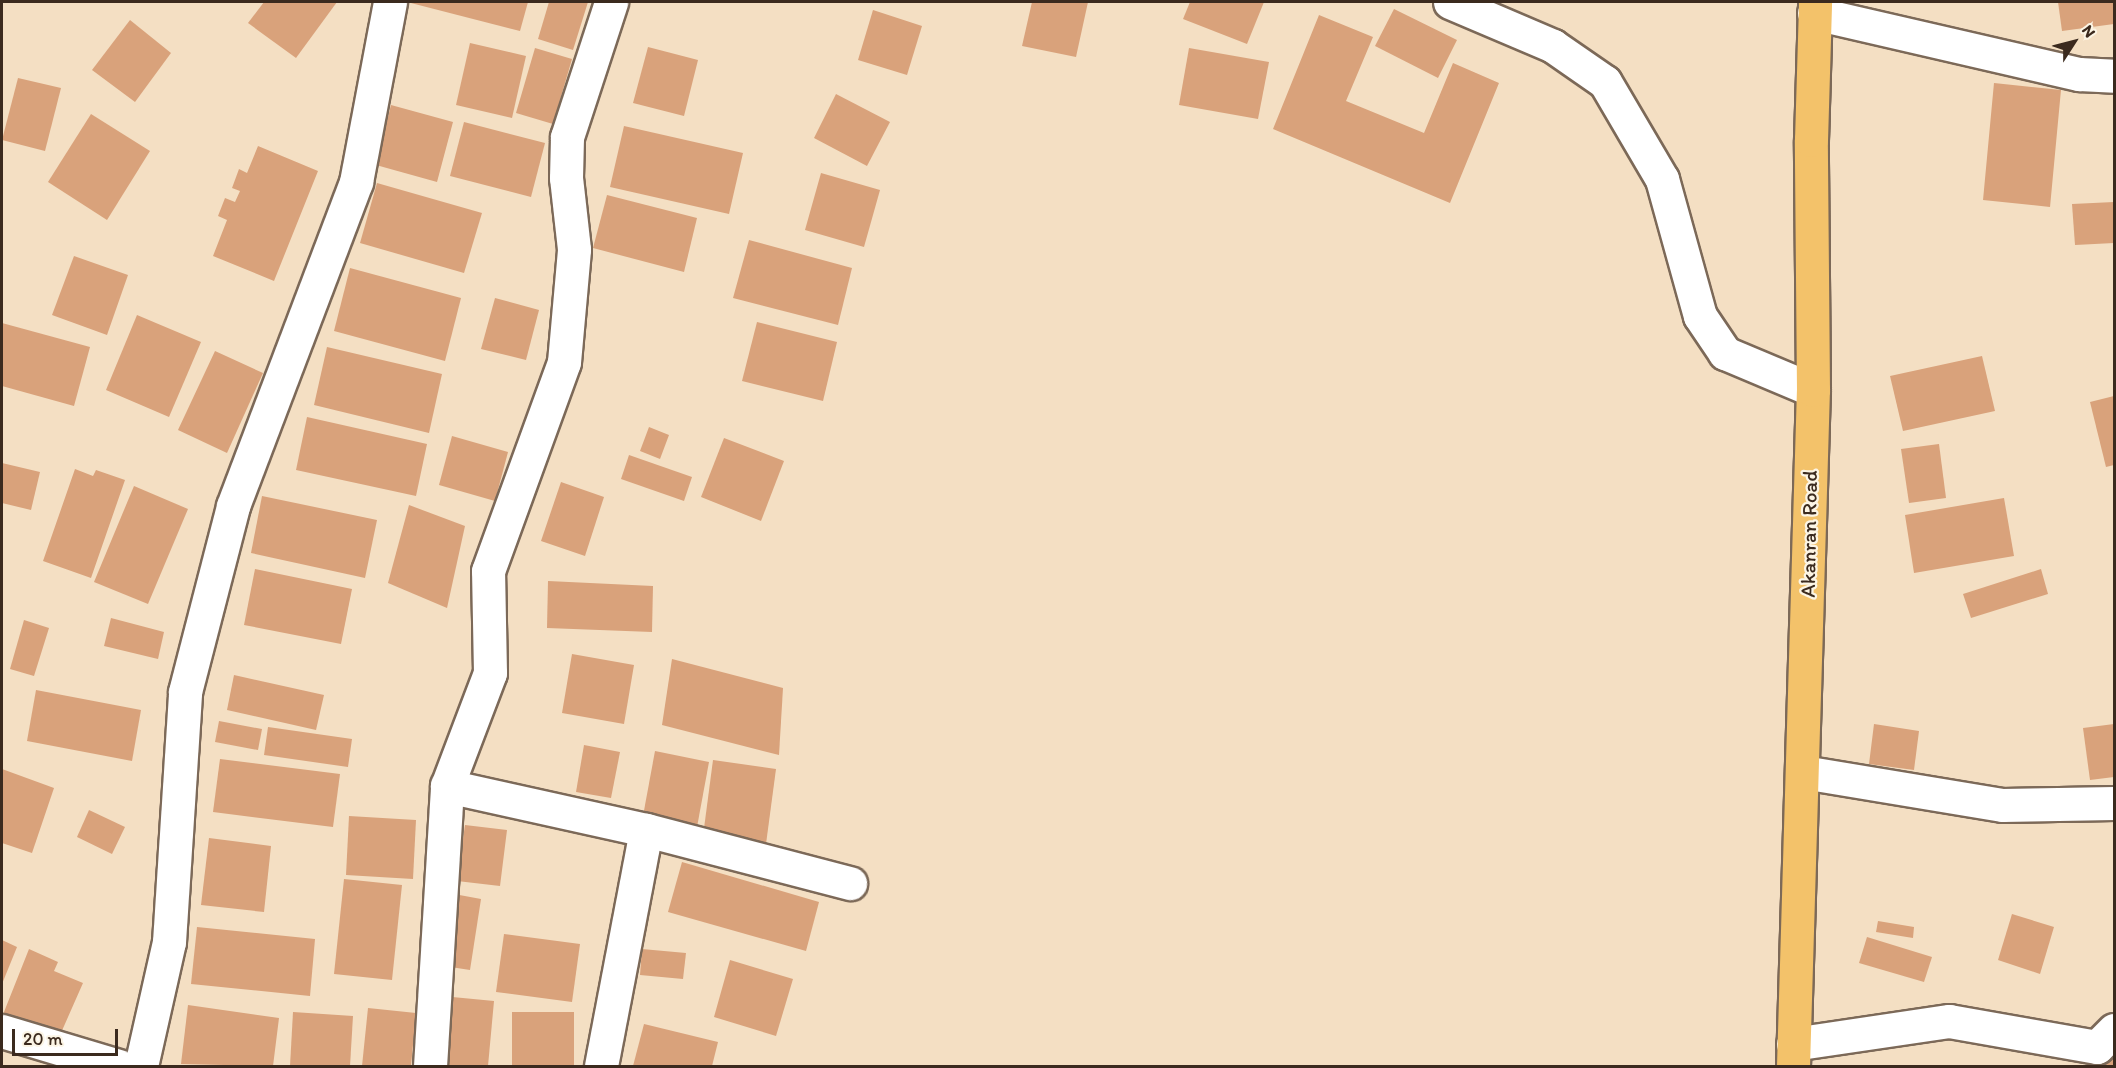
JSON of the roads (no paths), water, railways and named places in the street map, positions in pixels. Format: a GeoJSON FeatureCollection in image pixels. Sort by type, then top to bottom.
{"type":"FeatureCollection","features":[{"type":"Feature","properties":{"kind":"main road","name":"Akanran Road"},"geometry":{"type":"LineString","coordinates":[[1793,1055],[1813,390],[1811,140],[1814,7]]}},
{"type":"Feature","properties":{"kind":"street"},"geometry":{"type":"LineString","coordinates":[[141,1066],[169,942],[185,692],[233,506],[356,182],[390,2]]}},
{"type":"Feature","properties":{"kind":"street"},"geometry":{"type":"LineString","coordinates":[[430,1066],[447,786],[490,673],[488,571],[564,362],[574,249],[566,178],[567,137],[611,2]]}},
{"type":"Feature","properties":{"kind":"street"},"geometry":{"type":"LineString","coordinates":[[1450,2],[1553,46],[1605,82],[1662,179],[1700,316],[1725,353],[1813,390]]}},
{"type":"Feature","properties":{"kind":"street"},"geometry":{"type":"LineString","coordinates":[[1814,7],[2079,74],[2115,76]]}},
{"type":"Feature","properties":{"kind":"street"},"geometry":{"type":"LineString","coordinates":[[1803,772],[2002,805],[2115,803]]}},
{"type":"Feature","properties":{"kind":"street"},"geometry":{"type":"LineString","coordinates":[[447,786],[646,830],[850,883]]}},
{"type":"Feature","properties":{"kind":"street"},"geometry":{"type":"LineString","coordinates":[[601,1066],[646,830]]}},
{"type":"Feature","properties":{"kind":"street"},"geometry":{"type":"LineString","coordinates":[[1793,1055],[1949,1021],[2097,1047],[2115,1030]]}},
{"type":"Feature","properties":{"kind":"street"},"geometry":{"type":"LineString","coordinates":[[2,1031],[102,1064]]}}]}
